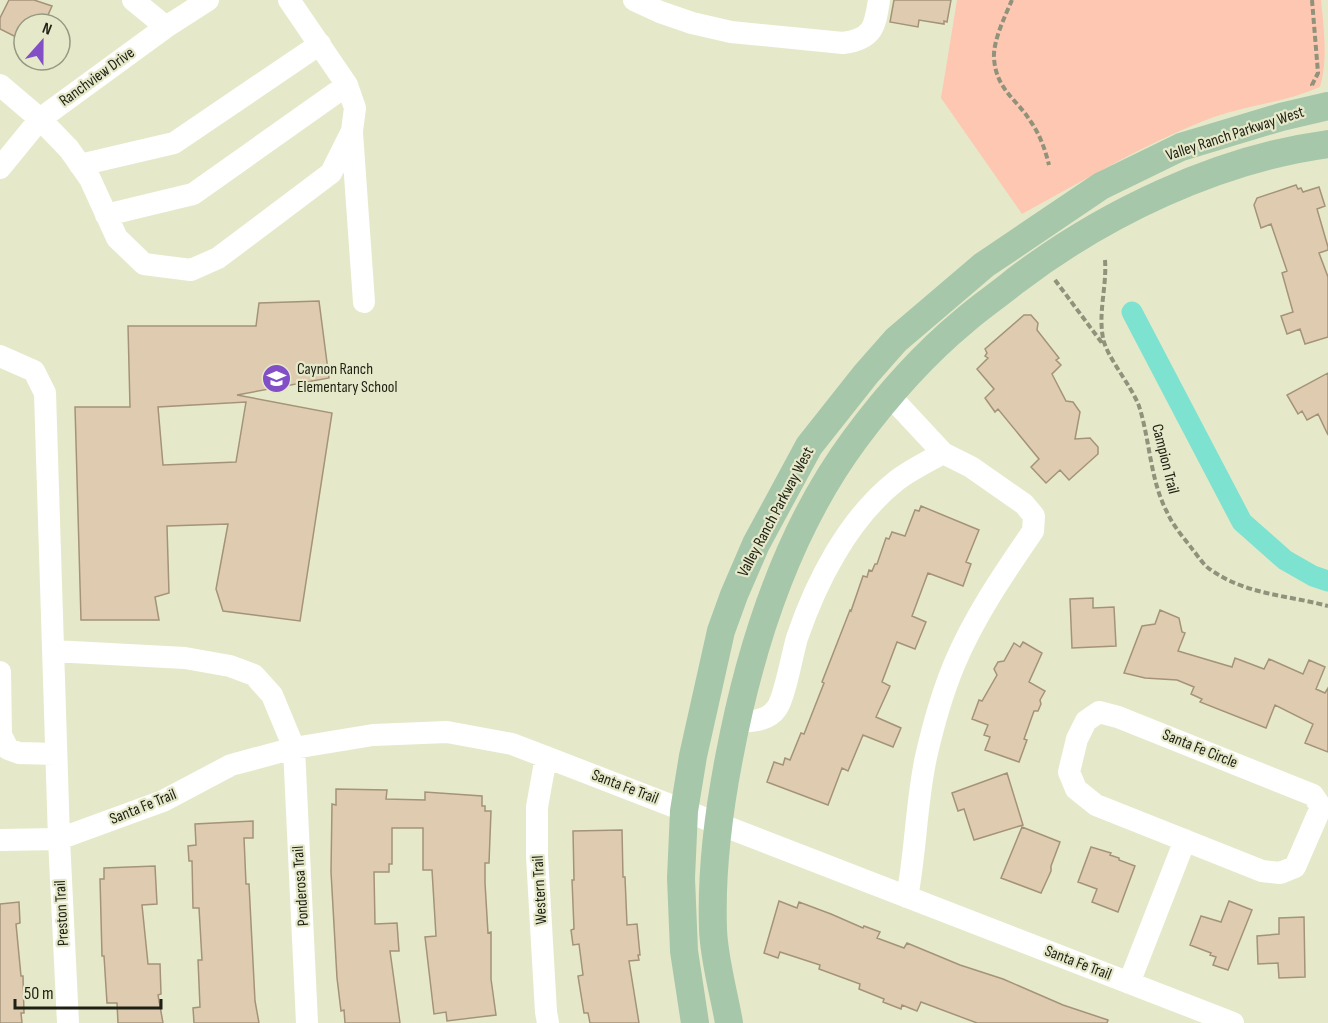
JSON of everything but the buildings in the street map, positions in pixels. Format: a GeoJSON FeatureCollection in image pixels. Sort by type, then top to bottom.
{"type":"FeatureCollection","features":[{"type":"Feature","properties":{"kind":"main road","name":"Valley Ranch Parkway West"},"geometry":{"type":"LineString","coordinates":[[695,1023],[684,951],[681,878],[684,811],[693,756],[721,631],[734,595],[760,535],[809,446],[896,340],[984,265],[1101,186],[1181,147],[1324,106]]}},
{"type":"Feature","properties":{"kind":"main road","name":"Valley Ranch Parkway West"},"geometry":{"type":"LineString","coordinates":[[729,1023],[713,933],[713,862],[717,824],[736,722],[753,650],[781,573],[807,518],[855,439],[924,358],[964,321],[1052,253],[1115,215],[1228,168],[1310,146],[1328,144]]}},
{"type":"Feature","properties":{"kind":"street"},"geometry":{"type":"LineString","coordinates":[[134,0],[166,27]]}},
{"type":"Feature","properties":{"kind":"street","name":"Ranchview Drive"},"geometry":{"type":"LineString","coordinates":[[0,168],[40,118],[166,27],[208,0]]}},
{"type":"Feature","properties":{"kind":"street"},"geometry":{"type":"LineString","coordinates":[[289,0],[346,85],[355,108],[352,131],[364,302]]}},
{"type":"Feature","properties":{"kind":"street"},"geometry":{"type":"LineString","coordinates":[[634,0],[681,19],[731,32],[843,43],[856,42],[871,33],[879,0]]}},
{"type":"Feature","properties":{"kind":"street"},"geometry":{"type":"LineString","coordinates":[[80,165],[174,143],[320,44]]}},
{"type":"Feature","properties":{"kind":"street"},"geometry":{"type":"LineString","coordinates":[[0,85],[40,118],[69,149],[90,179],[117,238],[144,264],[191,270],[218,258],[331,173],[352,131]]}},
{"type":"Feature","properties":{"kind":"street"},"geometry":{"type":"LineString","coordinates":[[106,215],[193,194],[346,85]]}},
{"type":"Feature","properties":{"kind":"street","name":"Preston Trail"},"geometry":{"type":"LineString","coordinates":[[0,356],[34,371],[45,393],[58,839],[68,1023]]}},
{"type":"Feature","properties":{"kind":"street"},"geometry":{"type":"LineString","coordinates":[[890,396],[943,453],[971,466],[1024,504],[1034,516],[1033,531],[977,619],[955,663],[944,693],[926,758],[916,818],[913,868],[907,897]]}},
{"type":"Feature","properties":{"kind":"street"},"geometry":{"type":"LineString","coordinates":[[736,722],[756,721],[770,717],[779,706],[797,639],[812,598],[854,527],[872,504],[895,482],[916,467],[943,453]]}},
{"type":"Feature","properties":{"kind":"street","name":"Ponderosa Trail"},"geometry":{"type":"LineString","coordinates":[[53,651],[185,658],[230,666],[254,675],[272,695],[294,748],[307,1023]]}},
{"type":"Feature","properties":{"kind":"street"},"geometry":{"type":"LineString","coordinates":[[0,672],[1,735],[8,749],[19,753],[56,754]]}},
{"type":"Feature","properties":{"kind":"street","name":"Santa Fe Circle"},"geometry":{"type":"LineString","coordinates":[[1099,712],[1118,717],[1312,795],[1321,807],[1295,867],[1280,873],[1262,871],[1185,840],[1096,805],[1076,789],[1069,772],[1077,739],[1086,721],[1099,712]]}},
{"type":"Feature","properties":{"kind":"street","name":"Santa Fe Trail"},"geometry":{"type":"LineString","coordinates":[[0,840],[58,839],[163,801],[231,765],[294,748],[373,735],[447,732],[512,744],[1233,1023]]}},
{"type":"Feature","properties":{"kind":"street","name":"Western Trail"},"geometry":{"type":"LineString","coordinates":[[546,757],[537,807],[537,856],[548,1023]]}},
{"type":"Feature","properties":{"kind":"street"},"geometry":{"type":"LineString","coordinates":[[1129,983],[1185,840]]}},
{"type":"Feature","properties":{"kind":"path"},"geometry":{"type":"LineString","coordinates":[[1012,0],[1000,26],[994,57],[1001,84],[1030,120],[1044,145],[1049,165]]}},
{"type":"Feature","properties":{"kind":"path"},"geometry":{"type":"LineString","coordinates":[[1312,0],[1318,73],[1312,85],[1324,106]]}},
{"type":"Feature","properties":{"kind":"path","name":"Campion Trail"},"geometry":{"type":"LineString","coordinates":[[1105,260],[1102,339],[1139,407],[1166,512],[1209,569],[1235,583],[1267,595],[1311,601],[1328,606]]}},
{"type":"Feature","properties":{"kind":"path"},"geometry":{"type":"LineString","coordinates":[[1050,273],[1110,354]]}},
{"type":"Feature","properties":{"kind":"shaded area"},"geometry":{"type":"Polygon","coordinates":[[[957,0],[1321,0],[1325,44],[1320,87],[1281,100],[1214,117],[1189,127],[1116,162],[1022,214],[941,98],[957,0]]]}},
{"type":"Feature","properties":{"kind":"waterway"},"geometry":{"type":"LineString","coordinates":[[1132,312],[1242,522],[1285,560],[1313,576],[1328,581]]}},
{"type":"Feature","properties":{"kind":"place","name":"Caynon Ranch Elementary School"},"geometry":{"type":"Point","coordinates":[276,378]}}]}
